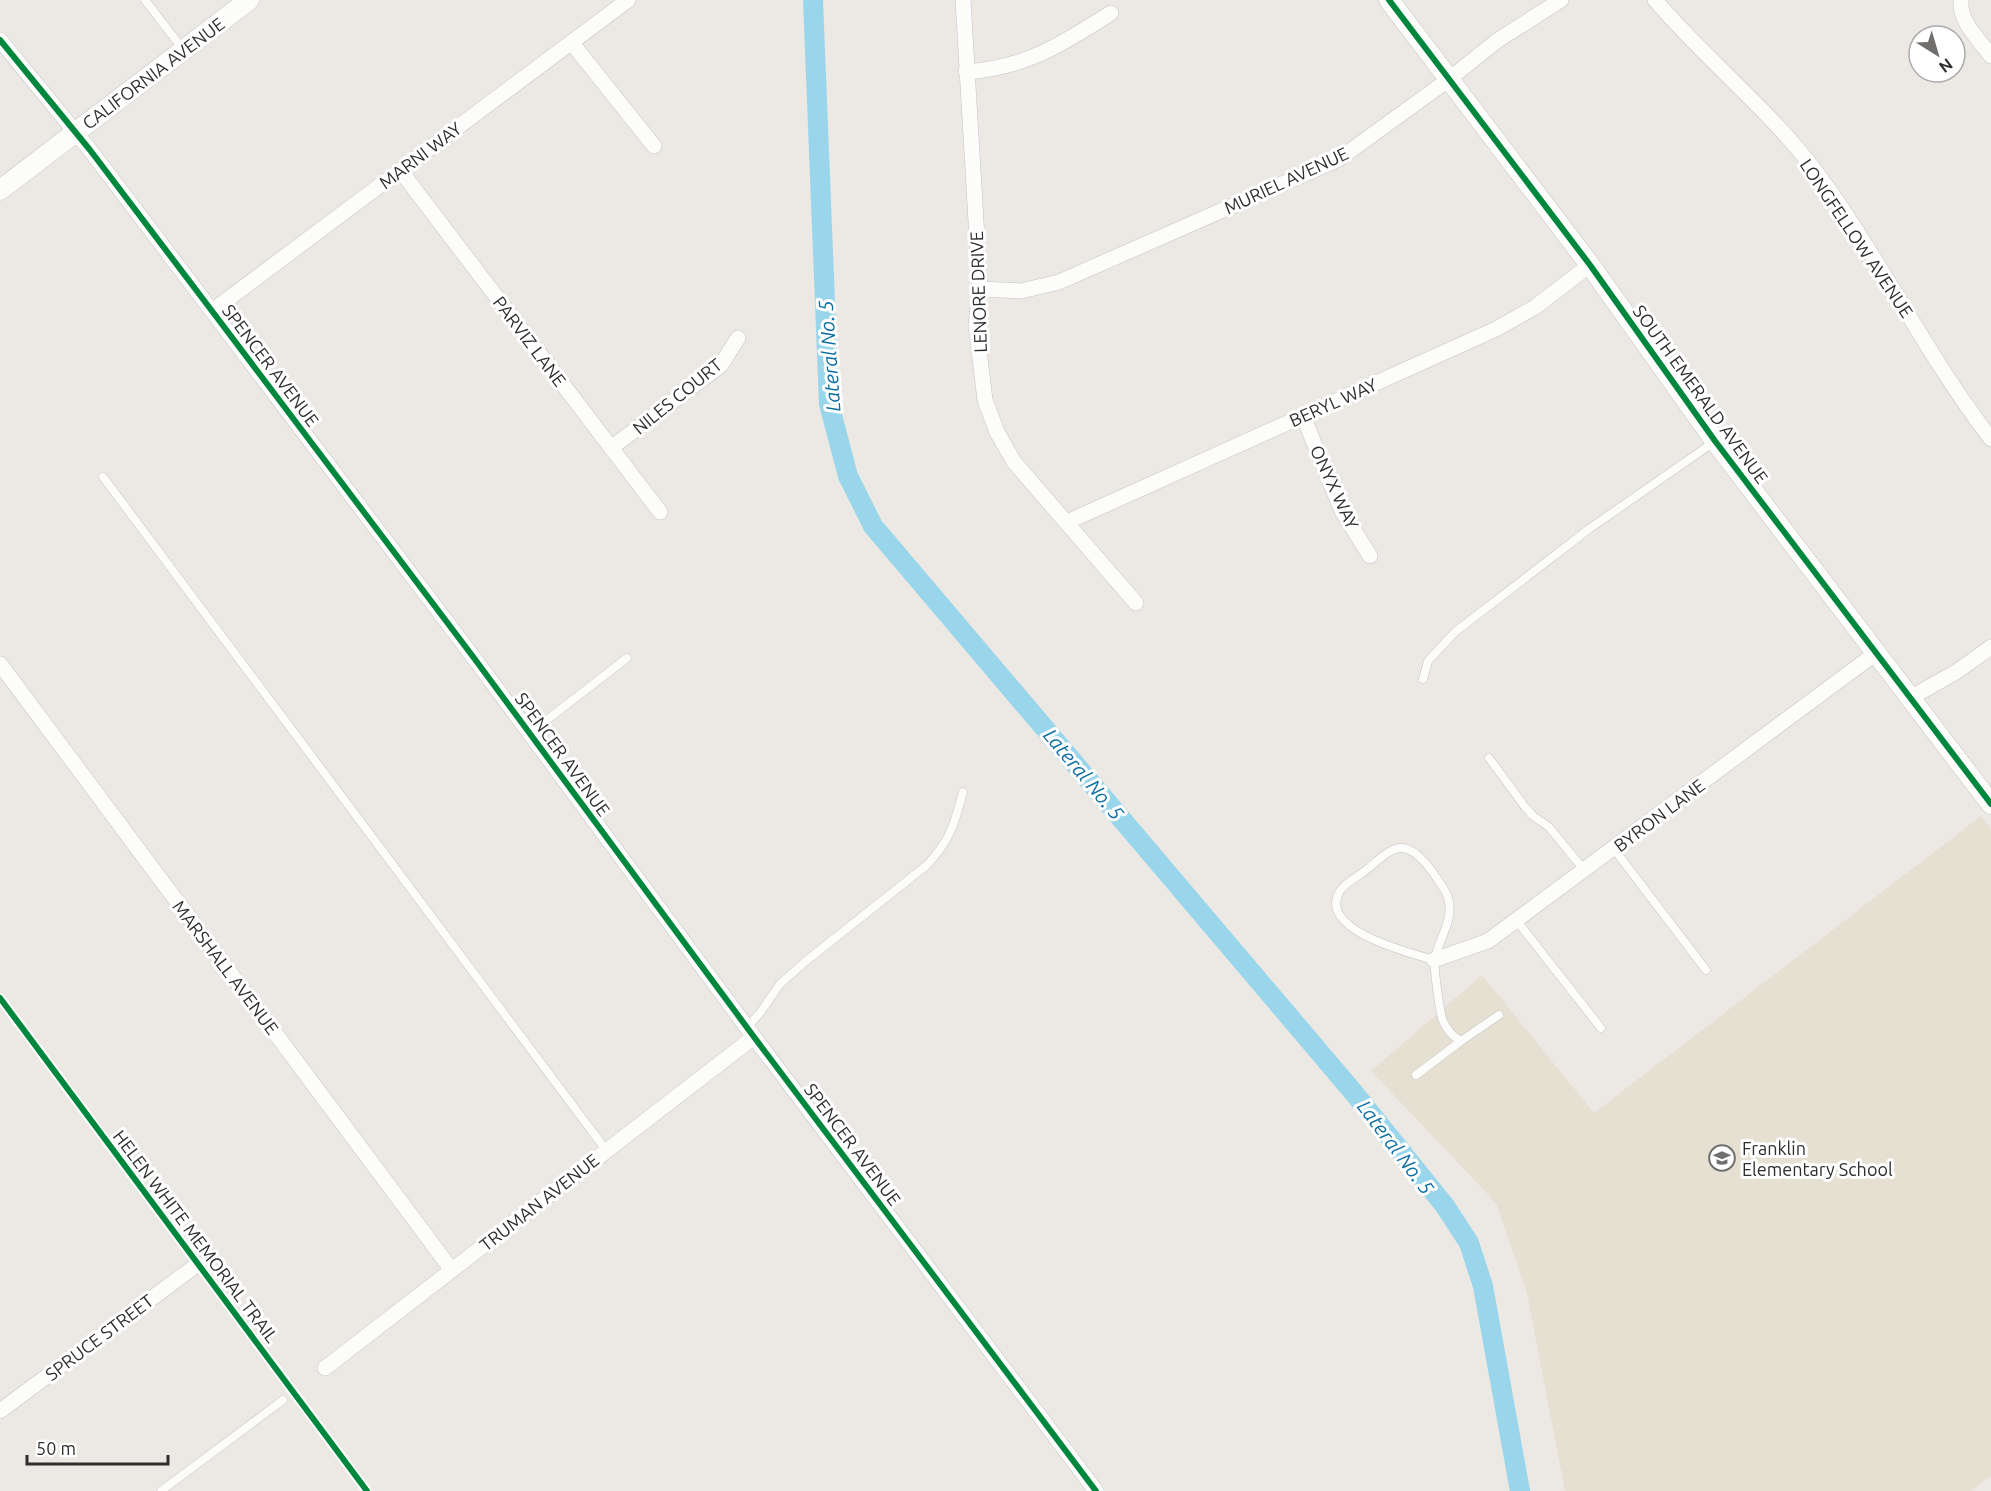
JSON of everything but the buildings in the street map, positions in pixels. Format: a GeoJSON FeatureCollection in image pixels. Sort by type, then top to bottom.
{"type":"FeatureCollection","features":[{"type":"Feature","properties":{"kind":"street","name":"CALIFORNIA AVENUE"},"geometry":{"type":"LineString","coordinates":[[0,190],[249,0]]}},
{"type":"Feature","properties":{"kind":"street","name":"MARNI WAY"},"geometry":{"type":"LineString","coordinates":[[212,311],[628,0]]}},
{"type":"Feature","properties":{"kind":"street","name":"LENORE DRIVE"},"geometry":{"type":"LineString","coordinates":[[963,0],[980,289],[976,325],[985,400],[1014,462],[1136,603]]}},
{"type":"Feature","properties":{"kind":"street","name":"SOUTH EMERALD AVENUE"},"geometry":{"type":"LineString","coordinates":[[1389,0],[1590,266],[1715,441],[1991,804]]}},
{"type":"Feature","properties":{"kind":"street","name":"MURIEL AVENUE"},"geometry":{"type":"LineString","coordinates":[[980,289],[1021,291],[1059,282],[1339,159],[1448,80],[1498,40],[1561,0]]}},
{"type":"Feature","properties":{"kind":"street","name":"LONGFELLOW AVENUE"},"geometry":{"type":"LineString","coordinates":[[1655,0],[1756,104],[1816,171],[1861,238],[1965,406],[1991,439]]}},
{"type":"Feature","properties":{"kind":"street"},"geometry":{"type":"LineString","coordinates":[[1961,0],[1960,7],[1964,20],[1991,56]]}},
{"type":"Feature","properties":{"kind":"street"},"geometry":{"type":"LineString","coordinates":[[966,72],[992,70],[1028,60],[1065,42],[1111,13]]}},
{"type":"Feature","properties":{"kind":"street","name":"SPENCER AVENUE"},"geometry":{"type":"LineString","coordinates":[[0,40],[75,132],[212,311],[1096,1491]]}},
{"type":"Feature","properties":{"kind":"street"},"geometry":{"type":"LineString","coordinates":[[571,42],[654,146]]}},
{"type":"Feature","properties":{"kind":"street","name":"PARVIZ LANE"},"geometry":{"type":"LineString","coordinates":[[400,170],[660,512]]}},
{"type":"Feature","properties":{"kind":"street","name":"BERYL WAY"},"geometry":{"type":"LineString","coordinates":[[1067,522],[1496,329],[1535,307],[1590,266]]}},
{"type":"Feature","properties":{"kind":"street","name":"NILES COURT"},"geometry":{"type":"LineString","coordinates":[[610,448],[721,365],[738,338]]}},
{"type":"Feature","properties":{"kind":"street","name":"ONYX WAY"},"geometry":{"type":"LineString","coordinates":[[1303,416],[1342,511],[1370,556]]}},
{"type":"Feature","properties":{"kind":"street"},"geometry":{"type":"LineString","coordinates":[[1910,698],[1956,672],[1991,647]]}},
{"type":"Feature","properties":{"kind":"street","name":"BYRON LANE"},"geometry":{"type":"LineString","coordinates":[[1434,960],[1488,941],[1517,921],[1876,653]]}},
{"type":"Feature","properties":{"kind":"street","name":"MARSHALL AVENUE"},"geometry":{"type":"LineString","coordinates":[[0,664],[451,1269]]}},
{"type":"Feature","properties":{"kind":"street","name":"TRUMAN AVENUE"},"geometry":{"type":"LineString","coordinates":[[325,1368],[606,1150],[750,1032]]}},
{"type":"Feature","properties":{"kind":"street","name":"SPRUCE STREET"},"geometry":{"type":"LineString","coordinates":[[0,1411],[198,1264]]}},
{"type":"Feature","properties":{"kind":"lane"},"geometry":{"type":"LineString","coordinates":[[144,0],[184,50]]}},
{"type":"Feature","properties":{"kind":"lane"},"geometry":{"type":"LineString","coordinates":[[1423,679],[1428,661],[1455,632],[1589,529],[1715,441]]}},
{"type":"Feature","properties":{"kind":"lane"},"geometry":{"type":"LineString","coordinates":[[103,477],[606,1150]]}},
{"type":"Feature","properties":{"kind":"lane"},"geometry":{"type":"LineString","coordinates":[[530,733],[627,658]]}},
{"type":"Feature","properties":{"kind":"lane"},"geometry":{"type":"LineString","coordinates":[[1489,758],[1525,807],[1533,816],[1550,827],[1585,871]]}},
{"type":"Feature","properties":{"kind":"lane"},"geometry":{"type":"LineString","coordinates":[[750,1032],[780,984],[927,865],[943,847],[953,827],[963,792]]}},
{"type":"Feature","properties":{"kind":"lane"},"geometry":{"type":"LineString","coordinates":[[1434,960],[1371,938],[1349,927],[1339,915],[1336,902],[1341,889],[1393,849],[1406,848],[1417,855],[1445,892],[1450,907],[1448,924],[1434,960],[1444,1023],[1455,1038],[1461,1041]]}},
{"type":"Feature","properties":{"kind":"lane"},"geometry":{"type":"LineString","coordinates":[[1614,849],[1706,970]]}},
{"type":"Feature","properties":{"kind":"lane"},"geometry":{"type":"LineString","coordinates":[[1517,921],[1601,1028]]}},
{"type":"Feature","properties":{"kind":"lane"},"geometry":{"type":"LineString","coordinates":[[1416,1075],[1499,1015]]}},
{"type":"Feature","properties":{"kind":"lane"},"geometry":{"type":"LineString","coordinates":[[161,1491],[283,1400]]}},
{"type":"Feature","properties":{"kind":"shaded area","name":"Franklin Elementary School"},"geometry":{"type":"Polygon","coordinates":[[[1981,816],[1991,829],[1991,1476],[1971,1491],[1565,1491],[1527,1293],[1496,1203],[1371,1071],[1482,975],[1594,1113],[1981,816]]]}},
{"type":"Feature","properties":{"kind":"waterway","name":"Lateral No. 5"},"geometry":{"type":"LineString","coordinates":[[813,0],[829,404],[848,476],[873,526],[1354,1093],[1445,1206],[1469,1243],[1483,1286],[1520,1491]]}},
{"type":"Feature","properties":{"kind":"cycle path"},"geometry":{"type":"LineString","coordinates":[[1389,0],[1590,265],[1715,441],[1991,804]]}},
{"type":"Feature","properties":{"kind":"cycle path"},"geometry":{"type":"LineString","coordinates":[[0,40],[90,150],[212,311],[1096,1491]]}},
{"type":"Feature","properties":{"kind":"cycle path","name":"HELEN WHITE MEMORIAL TRAIL"},"geometry":{"type":"LineString","coordinates":[[0,998],[367,1491]]}},
{"type":"Feature","properties":{"kind":"place","name":"Franklin Elementary School"},"geometry":{"type":"Point","coordinates":[1722,1158]}}]}
